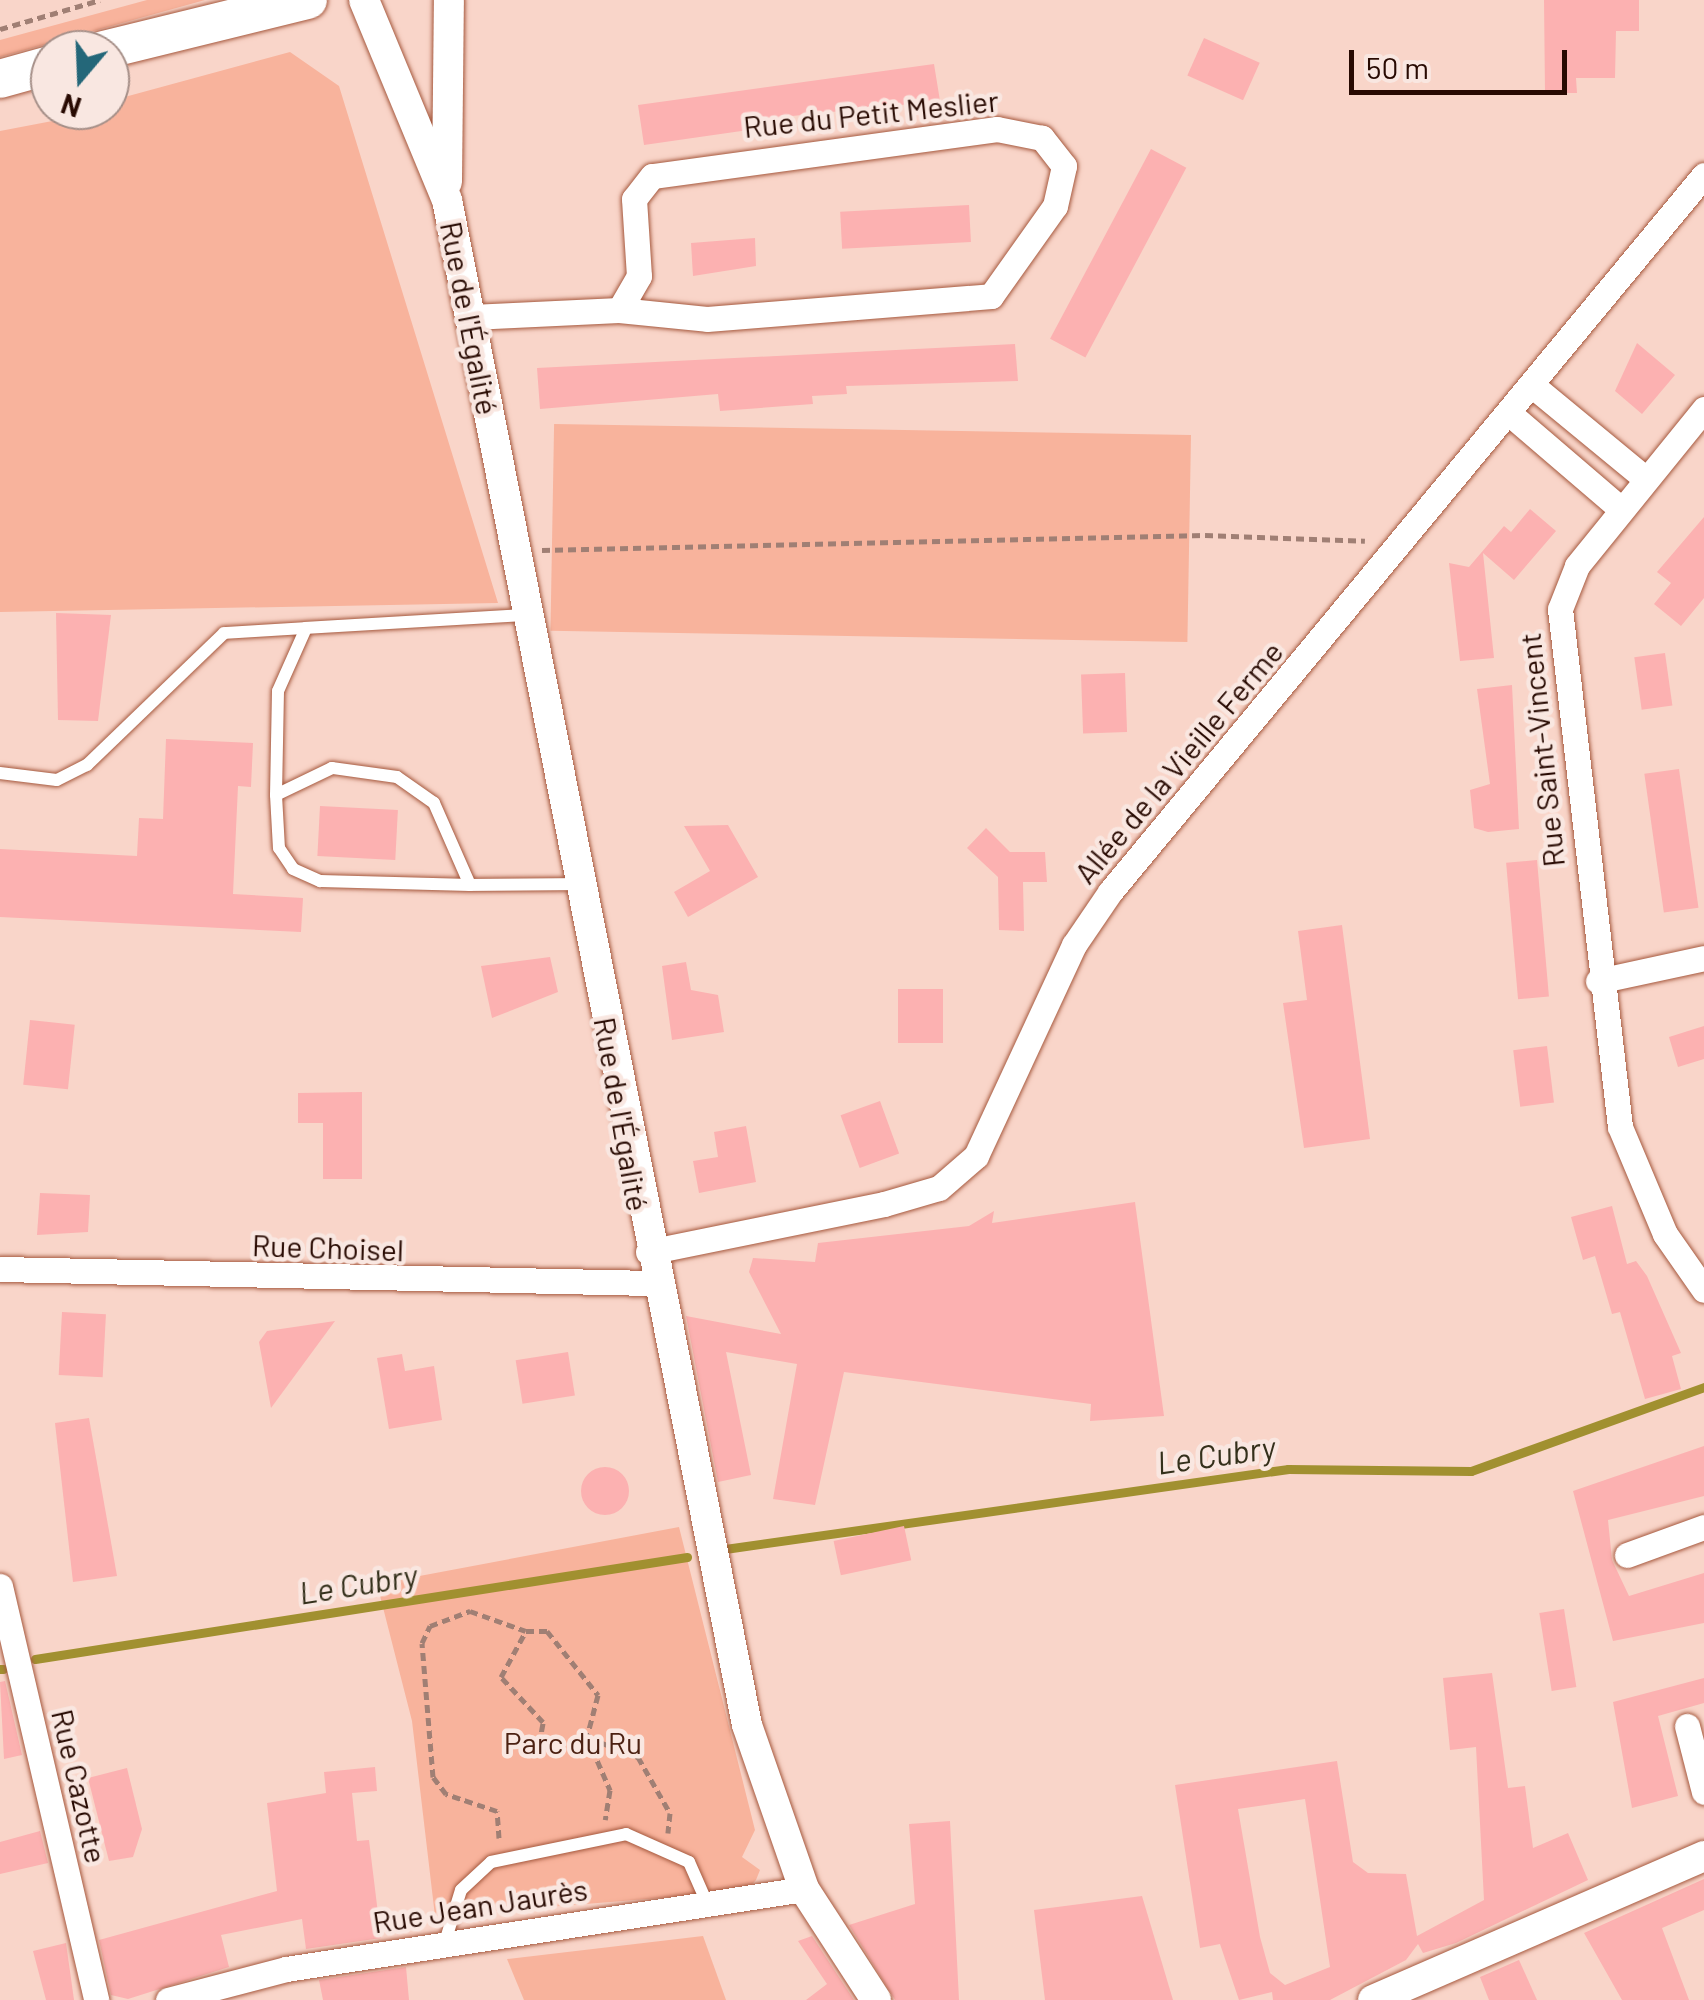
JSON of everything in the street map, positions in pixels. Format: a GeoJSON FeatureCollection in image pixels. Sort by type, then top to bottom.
{"type":"FeatureCollection","features":[{"type":"Feature","properties":{"kind":"main road"},"geometry":{"type":"LineString","coordinates":[[130,44],[308,0]]}},
{"type":"Feature","properties":{"kind":"main road"},"geometry":{"type":"LineString","coordinates":[[0,78],[30,70]]}},
{"type":"Feature","properties":{"kind":"street","name":"Rue de l'Égalité"},"geometry":{"type":"LineString","coordinates":[[364,0],[447,200],[654,1283],[747,1725],[804,1890],[876,2000]]}},
{"type":"Feature","properties":{"kind":"street","name":"Rue de l'Égalité"},"geometry":{"type":"LineString","coordinates":[[447,200],[449,0]]}},
{"type":"Feature","properties":{"kind":"street","name":"Rue du Petit Meslier"},"geometry":{"type":"LineString","coordinates":[[470,317],[619,310],[706,320],[991,296],[1054,206],[1064,166],[1042,138],[997,128],[652,176],[634,200],[639,276],[619,310]]}},
{"type":"Feature","properties":{"kind":"street","name":"Allée de la Vieille Ferme"},"geometry":{"type":"LineString","coordinates":[[648,1252],[884,1204],[940,1188],[976,1156],[1074,944],[1110,892],[1510,414],[1704,175]]}},
{"type":"Feature","properties":{"kind":"street"},"geometry":{"type":"LineString","coordinates":[[1533,386],[1646,478]]}},
{"type":"Feature","properties":{"kind":"street","name":"Rue Saint-Vincent"},"geometry":{"type":"LineString","coordinates":[[1704,409],[1621,509],[1569,580],[1560,609],[1598,982],[1620,1127],[1664,1234],[1704,1290]]}},
{"type":"Feature","properties":{"kind":"street"},"geometry":{"type":"LineString","coordinates":[[1510,414],[1621,509]]}},
{"type":"Feature","properties":{"kind":"street"},"geometry":{"type":"LineString","coordinates":[[1598,982],[1704,958]]}},
{"type":"Feature","properties":{"kind":"street","name":"Rue Choisel"},"geometry":{"type":"LineString","coordinates":[[0,1268],[654,1283]]}},
{"type":"Feature","properties":{"kind":"street"},"geometry":{"type":"LineString","coordinates":[[1627,1555],[1704,1527]]}},
{"type":"Feature","properties":{"kind":"street","name":"Rue Cazotte"},"geometry":{"type":"LineString","coordinates":[[0,1586],[96,2000]]}},
{"type":"Feature","properties":{"kind":"street"},"geometry":{"type":"LineString","coordinates":[[1687,1726],[1704,1792]]}},
{"type":"Feature","properties":{"kind":"street"},"geometry":{"type":"LineString","coordinates":[[1374,2000],[1704,1856]]}},
{"type":"Feature","properties":{"kind":"street","name":"Rue Jean Jaurès"},"geometry":{"type":"LineString","coordinates":[[168,2000],[445,1942],[804,1890]]}},
{"type":"Feature","properties":{"kind":"lane"},"geometry":{"type":"LineString","coordinates":[[0,773],[57,780],[87,765],[224,633],[526,615]]}},
{"type":"Feature","properties":{"kind":"lane"},"geometry":{"type":"LineString","coordinates":[[306,628],[278,691],[279,848],[293,869],[320,881],[580,884]]}},
{"type":"Feature","properties":{"kind":"lane"},"geometry":{"type":"LineString","coordinates":[[276,795],[332,768],[397,777],[434,802],[470,885]]}},
{"type":"Feature","properties":{"kind":"lane"},"geometry":{"type":"LineString","coordinates":[[445,1942],[474,1872],[504,1859],[602,1837],[667,1846],[690,1862],[707,1903]]}},
{"type":"Feature","properties":{"kind":"path"},"geometry":{"type":"LineString","coordinates":[[0,29],[100,0]]}},
{"type":"Feature","properties":{"kind":"path"},"geometry":{"type":"LineString","coordinates":[[514,550],[1205,535],[1352,537],[1395,552]]}},
{"type":"Feature","properties":{"kind":"path"},"geometry":{"type":"LineString","coordinates":[[504,1859],[497,1811],[446,1794],[434,1777],[422,1643],[430,1626],[470,1611],[526,1631],[547,1630],[598,1695],[587,1737],[610,1790],[602,1837]]}},
{"type":"Feature","properties":{"kind":"path"},"geometry":{"type":"LineString","coordinates":[[526,1631],[501,1677],[544,1722],[536,1757]]}},
{"type":"Feature","properties":{"kind":"path"},"geometry":{"type":"LineString","coordinates":[[587,1737],[638,1757],[670,1814],[667,1846]]}},
{"type":"Feature","properties":{"kind":"green space"},"geometry":{"type":"Polygon","coordinates":[[[147,0],[205,0],[97,30],[37,30],[147,0]]]}},
{"type":"Feature","properties":{"kind":"green space"},"geometry":{"type":"Polygon","coordinates":[[[30,32],[30,49],[0,57],[0,40],[30,32]]]}},
{"type":"Feature","properties":{"kind":"green space"},"geometry":{"type":"Polygon","coordinates":[[[290,52],[339,86],[498,603],[0,612],[0,131],[30,125],[30,130],[130,130],[130,96],[290,52]]]}},
{"type":"Feature","properties":{"kind":"green space"},"geometry":{"type":"Polygon","coordinates":[[[554,424],[1191,435],[1187,642],[550,631],[554,424]]]}},
{"type":"Feature","properties":{"kind":"green space","name":"Parc du Ru"},"geometry":{"type":"Polygon","coordinates":[[[679,1527],[755,1830],[742,1857],[760,1870],[756,1880],[746,1891],[435,1916],[412,1721],[377,1584],[679,1527]]]}},
{"type":"Feature","properties":{"kind":"green space"},"geometry":{"type":"Polygon","coordinates":[[[703,1936],[726,2000],[524,2000],[507,1959],[703,1936]]]}},
{"type":"Feature","properties":{"kind":"building"},"geometry":{"type":"Polygon","coordinates":[[[1544,0],[1639,0],[1639,31],[1616,31],[1615,78],[1576,78],[1577,93],[1545,93],[1544,0]]]}},
{"type":"Feature","properties":{"kind":"building"},"geometry":{"type":"Polygon","coordinates":[[[1204,38],[1260,63],[1243,100],[1187,75],[1204,38]]]}},
{"type":"Feature","properties":{"kind":"building"},"geometry":{"type":"Polygon","coordinates":[[[934,64],[940,101],[782,117],[784,125],[644,145],[638,105],[934,64]]]}},
{"type":"Feature","properties":{"kind":"building"},"geometry":{"type":"Polygon","coordinates":[[[1151,149],[1186,168],[1085,358],[1050,339],[1151,149]]]}},
{"type":"Feature","properties":{"kind":"building"},"geometry":{"type":"Polygon","coordinates":[[[969,205],[971,242],[842,249],[840,212],[969,205]]]}},
{"type":"Feature","properties":{"kind":"building"},"geometry":{"type":"Polygon","coordinates":[[[755,238],[756,266],[693,276],[691,243],[755,238]]]}},
{"type":"Feature","properties":{"kind":"building"},"geometry":{"type":"Polygon","coordinates":[[[1637,343],[1675,375],[1642,414],[1615,391],[1637,343]]]}},
{"type":"Feature","properties":{"kind":"building"},"geometry":{"type":"Polygon","coordinates":[[[1015,344],[1018,381],[846,386],[847,394],[812,396],[813,404],[720,411],[718,394],[540,409],[537,368],[1015,344]]]}},
{"type":"Feature","properties":{"kind":"building"},"geometry":{"type":"Polygon","coordinates":[[[1530,509],[1556,531],[1514,580],[1483,553],[1494,658],[1460,661],[1449,563],[1469,567],[1504,526],[1511,532],[1530,509]]]}},
{"type":"Feature","properties":{"kind":"building"},"geometry":{"type":"Polygon","coordinates":[[[1704,517],[1704,598],[1681,626],[1654,604],[1671,583],[1657,572],[1704,517]]]}},
{"type":"Feature","properties":{"kind":"building"},"geometry":{"type":"Polygon","coordinates":[[[56,613],[111,615],[98,721],[58,720],[56,613]]]}},
{"type":"Feature","properties":{"kind":"building"},"geometry":{"type":"Polygon","coordinates":[[[1665,653],[1672,705],[1642,710],[1634,657],[1665,653]]]}},
{"type":"Feature","properties":{"kind":"building"},"geometry":{"type":"Polygon","coordinates":[[[1125,673],[1127,732],[1083,733],[1081,675],[1125,673]]]}},
{"type":"Feature","properties":{"kind":"building"},"geometry":{"type":"Polygon","coordinates":[[[1512,685],[1519,829],[1488,832],[1474,828],[1470,790],[1490,784],[1477,689],[1512,685]]]}},
{"type":"Feature","properties":{"kind":"building"},"geometry":{"type":"Polygon","coordinates":[[[166,739],[253,743],[251,787],[238,786],[233,894],[303,898],[301,932],[0,917],[0,849],[137,856],[139,818],[163,819],[166,739]]]}},
{"type":"Feature","properties":{"kind":"building"},"geometry":{"type":"Polygon","coordinates":[[[1679,769],[1698,908],[1664,913],[1644,774],[1679,769]]]}},
{"type":"Feature","properties":{"kind":"building"},"geometry":{"type":"Polygon","coordinates":[[[320,806],[398,810],[395,860],[317,856],[320,806]]]}},
{"type":"Feature","properties":{"kind":"building"},"geometry":{"type":"Polygon","coordinates":[[[728,825],[758,877],[688,917],[674,892],[710,871],[684,826],[728,825]]]}},
{"type":"Feature","properties":{"kind":"building"},"geometry":{"type":"Polygon","coordinates":[[[986,828],[1010,852],[1045,852],[1047,882],[1023,882],[1024,931],[999,930],[998,877],[967,848],[986,828]]]}},
{"type":"Feature","properties":{"kind":"building"},"geometry":{"type":"Polygon","coordinates":[[[1537,860],[1549,996],[1518,999],[1506,863],[1537,860]]]}},
{"type":"Feature","properties":{"kind":"building"},"geometry":{"type":"Polygon","coordinates":[[[1342,925],[1370,1139],[1304,1148],[1283,1003],[1307,1000],[1298,931],[1342,925]]]}},
{"type":"Feature","properties":{"kind":"building"},"geometry":{"type":"Polygon","coordinates":[[[550,957],[558,992],[492,1018],[481,966],[550,957]]]}},
{"type":"Feature","properties":{"kind":"building"},"geometry":{"type":"Polygon","coordinates":[[[686,962],[691,990],[718,995],[724,1032],[672,1040],[662,966],[686,962]]]}},
{"type":"Feature","properties":{"kind":"building"},"geometry":{"type":"Polygon","coordinates":[[[898,989],[943,989],[943,1043],[898,1043],[898,989]]]}},
{"type":"Feature","properties":{"kind":"building"},"geometry":{"type":"Polygon","coordinates":[[[30,1020],[75,1025],[68,1089],[23,1085],[30,1020]]]}},
{"type":"Feature","properties":{"kind":"building"},"geometry":{"type":"Polygon","coordinates":[[[1704,1026],[1704,1059],[1678,1067],[1669,1037],[1704,1026]]]}},
{"type":"Feature","properties":{"kind":"building"},"geometry":{"type":"Polygon","coordinates":[[[1547,1046],[1554,1103],[1520,1107],[1513,1050],[1547,1046]]]}},
{"type":"Feature","properties":{"kind":"building"},"geometry":{"type":"Polygon","coordinates":[[[362,1092],[362,1179],[323,1179],[323,1123],[298,1123],[298,1093],[362,1092]]]}},
{"type":"Feature","properties":{"kind":"building"},"geometry":{"type":"Polygon","coordinates":[[[880,1101],[899,1154],[860,1168],[841,1115],[880,1101]]]}},
{"type":"Feature","properties":{"kind":"building"},"geometry":{"type":"Polygon","coordinates":[[[746,1126],[756,1182],[699,1193],[693,1161],[718,1157],[714,1132],[746,1126]]]}},
{"type":"Feature","properties":{"kind":"building"},"geometry":{"type":"Polygon","coordinates":[[[40,1193],[90,1195],[88,1232],[37,1235],[40,1193]]]}},
{"type":"Feature","properties":{"kind":"building"},"geometry":{"type":"Polygon","coordinates":[[[1135,1202],[1164,1416],[1090,1421],[1091,1404],[844,1372],[815,1505],[773,1499],[797,1364],[726,1352],[751,1475],[718,1482],[686,1316],[781,1334],[749,1272],[753,1258],[815,1262],[818,1243],[969,1226],[994,1211],[992,1223],[1135,1202]]]}},
{"type":"Feature","properties":{"kind":"building"},"geometry":{"type":"Polygon","coordinates":[[[1612,1206],[1627,1264],[1636,1261],[1647,1276],[1681,1353],[1672,1356],[1681,1389],[1645,1399],[1620,1312],[1612,1314],[1595,1256],[1583,1260],[1571,1217],[1612,1206]]]}},
{"type":"Feature","properties":{"kind":"building"},"geometry":{"type":"Polygon","coordinates":[[[62,1312],[106,1314],[103,1377],[59,1375],[62,1312]]]}},
{"type":"Feature","properties":{"kind":"building"},"geometry":{"type":"Polygon","coordinates":[[[335,1321],[271,1408],[259,1342],[267,1331],[335,1321]]]}},
{"type":"Feature","properties":{"kind":"building"},"geometry":{"type":"Polygon","coordinates":[[[568,1352],[575,1395],[523,1404],[516,1360],[568,1352]]]}},
{"type":"Feature","properties":{"kind":"building"},"geometry":{"type":"Polygon","coordinates":[[[402,1354],[405,1371],[434,1366],[442,1420],[389,1429],[377,1358],[402,1354]]]}},
{"type":"Feature","properties":{"kind":"building"},"geometry":{"type":"Polygon","coordinates":[[[89,1418],[117,1576],[73,1582],[55,1423],[89,1418]]]}},
{"type":"Feature","properties":{"kind":"building"},"geometry":{"type":"Polygon","coordinates":[[[1704,1446],[1704,1496],[1608,1520],[1612,1560],[1629,1596],[1704,1573],[1704,1623],[1613,1641],[1573,1491],[1704,1446]]]}},
{"type":"Feature","properties":{"kind":"building"},"geometry":{"type":"Polygon","coordinates":[[[605,1467],[622,1474],[629,1491],[622,1508],[605,1515],[588,1508],[581,1491],[588,1474],[605,1467]]]}},
{"type":"Feature","properties":{"kind":"building"},"geometry":{"type":"Polygon","coordinates":[[[904,1526],[911,1560],[841,1575],[834,1541],[904,1526]]]}},
{"type":"Feature","properties":{"kind":"building"},"geometry":{"type":"Polygon","coordinates":[[[1564,1609],[1576,1687],[1552,1691],[1539,1613],[1564,1609]]]}},
{"type":"Feature","properties":{"kind":"building"},"geometry":{"type":"Polygon","coordinates":[[[1492,1673],[1508,1788],[1525,1786],[1533,1848],[1568,1833],[1588,1880],[1456,1943],[1423,1953],[1418,1944],[1406,1960],[1330,2000],[1273,2000],[1272,1992],[1239,2000],[1220,1944],[1200,1948],[1175,1785],[1337,1761],[1353,1862],[1368,1873],[1406,1874],[1417,1936],[1484,1900],[1476,1747],[1450,1750],[1443,1678],[1492,1673]],[[1305,1799],[1238,1809],[1270,1973],[1285,1985],[1330,1967],[1305,1799]]]}},
{"type":"Feature","properties":{"kind":"building"},"geometry":{"type":"Polygon","coordinates":[[[1704,1678],[1704,1703],[1658,1716],[1678,1796],[1632,1808],[1613,1702],[1704,1678]]]}},
{"type":"Feature","properties":{"kind":"building"},"geometry":{"type":"Polygon","coordinates":[[[5,1681],[22,1755],[4,1759],[0,1682],[5,1681]]]}},
{"type":"Feature","properties":{"kind":"building"},"geometry":{"type":"Polygon","coordinates":[[[375,1767],[377,1791],[352,1793],[357,1841],[369,1840],[381,1938],[306,1949],[302,1919],[221,1935],[229,1967],[128,1999],[111,1995],[99,1940],[277,1891],[267,1803],[326,1793],[324,1772],[375,1767]]]}},
{"type":"Feature","properties":{"kind":"building"},"geometry":{"type":"Polygon","coordinates":[[[127,1768],[142,1829],[133,1857],[109,1861],[88,1778],[127,1768]]]}},
{"type":"Feature","properties":{"kind":"building"},"geometry":{"type":"Polygon","coordinates":[[[950,1821],[959,2000],[895,2000],[849,1925],[915,1904],[909,1824],[950,1821]]]}},
{"type":"Feature","properties":{"kind":"building"},"geometry":{"type":"Polygon","coordinates":[[[40,1831],[48,1863],[0,1874],[0,1842],[40,1831]]]}},
{"type":"Feature","properties":{"kind":"building"},"geometry":{"type":"Polygon","coordinates":[[[1704,1879],[1704,1910],[1662,1928],[1689,2000],[1622,2000],[1584,1933],[1704,1879]]]}},
{"type":"Feature","properties":{"kind":"building"},"geometry":{"type":"Polygon","coordinates":[[[1142,1896],[1173,2000],[1045,2000],[1034,1910],[1142,1896]]]}},
{"type":"Feature","properties":{"kind":"building"},"geometry":{"type":"Polygon","coordinates":[[[812,1936],[854,2000],[806,2000],[827,1984],[798,1941],[812,1936]]]}},
{"type":"Feature","properties":{"kind":"building"},"geometry":{"type":"Polygon","coordinates":[[[66,1943],[74,2000],[46,2000],[33,1951],[66,1943]]]}},
{"type":"Feature","properties":{"kind":"building"},"geometry":{"type":"Polygon","coordinates":[[[1519,1960],[1537,2000],[1489,2000],[1480,1977],[1519,1960]]]}},
{"type":"Feature","properties":{"kind":"building"},"geometry":{"type":"Polygon","coordinates":[[[406,1967],[409,2000],[323,2000],[319,1980],[406,1967]]]}},
{"type":"Feature","properties":{"kind":"waterway","name":"Le Cubry"},"geometry":{"type":"LineString","coordinates":[[725,1549],[1288,1469],[1471,1471],[1704,1387]]}},
{"type":"Feature","properties":{"kind":"waterway","name":"Le Cubry"},"geometry":{"type":"LineString","coordinates":[[35,1659],[687,1557]]}}]}
